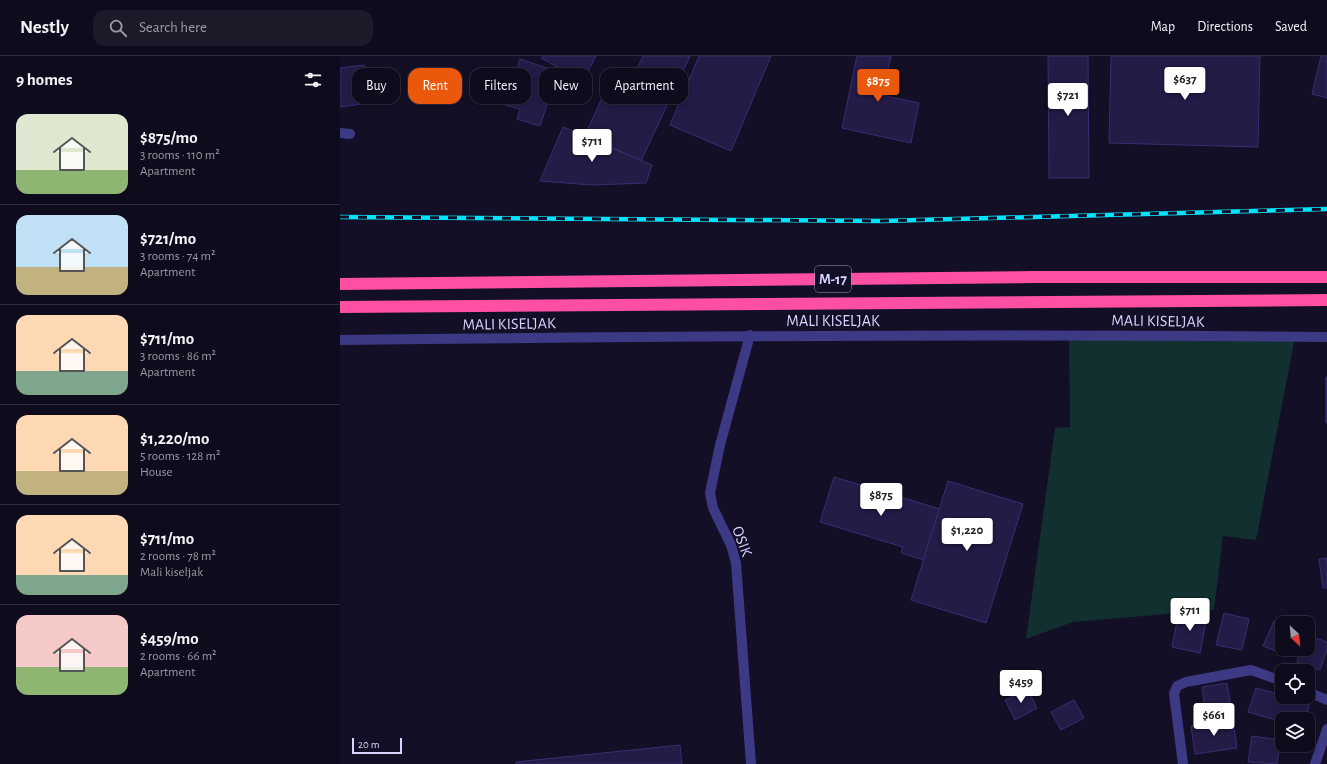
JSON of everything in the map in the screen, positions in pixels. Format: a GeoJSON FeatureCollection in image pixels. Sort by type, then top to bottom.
{"type":"FeatureCollection","features":[{"type":"Feature","properties":{"kind":"highway","name":"M-17"},"geometry":{"type":"LineString","coordinates":[[340,284],[1034,277],[1327,277]]}},
{"type":"Feature","properties":{"kind":"highway","name":"M-17"},"geometry":{"type":"LineString","coordinates":[[340,307],[1327,300]]}},
{"type":"Feature","properties":{"kind":"street","name":"MALI KISELJAK"},"geometry":{"type":"LineString","coordinates":[[340,340],[750,335],[1117,335],[1327,337]]}},
{"type":"Feature","properties":{"kind":"street","name":"OSIK"},"geometry":{"type":"LineString","coordinates":[[750,335],[720,444],[710,493],[713,508],[731,545],[736,562],[751,764]]}},
{"type":"Feature","properties":{"kind":"street"},"geometry":{"type":"LineString","coordinates":[[1183,764],[1174,694],[1177,686],[1186,682],[1251,670],[1275,679]]}},
{"type":"Feature","properties":{"kind":"street"},"geometry":{"type":"LineString","coordinates":[[1315,695],[1327,700]]}},
{"type":"Feature","properties":{"kind":"street"},"geometry":{"type":"LineString","coordinates":[[1315,764],[1327,728]]}},
{"type":"Feature","properties":{"kind":"green space"},"geometry":{"type":"Polygon","coordinates":[[[1069,335],[1295,337],[1256,540],[1223,536],[1214,610],[1073,622],[1026,639],[1055,428],[1070,427],[1069,335]]]}},
{"type":"Feature","properties":{"kind":"building"},"geometry":{"type":"Polygon","coordinates":[[[543,56],[596,56],[590,68],[559,68],[541,58],[543,56]]]}},
{"type":"Feature","properties":{"kind":"building"},"geometry":{"type":"Polygon","coordinates":[[[643,56],[690,56],[684,68],[638,68],[643,56]]]}},
{"type":"Feature","properties":{"kind":"building"},"geometry":{"type":"Polygon","coordinates":[[[699,56],[771,56],[731,151],[670,125],[679,104],[688,104],[688,82],[699,56]]]}},
{"type":"Feature","properties":{"kind":"building"},"geometry":{"type":"Polygon","coordinates":[[[857,56],[891,56],[882,95],[919,103],[911,143],[842,128],[857,56]]]}},
{"type":"Feature","properties":{"kind":"building"},"geometry":{"type":"Polygon","coordinates":[[[1048,56],[1088,56],[1089,178],[1049,178],[1048,56]]]}},
{"type":"Feature","properties":{"kind":"building"},"geometry":{"type":"Polygon","coordinates":[[[1111,56],[1260,56],[1258,147],[1109,143],[1111,56]]]}},
{"type":"Feature","properties":{"kind":"building"},"geometry":{"type":"Polygon","coordinates":[[[1321,56],[1327,56],[1327,98],[1312,94],[1321,56]]]}},
{"type":"Feature","properties":{"kind":"building"},"geometry":{"type":"Polygon","coordinates":[[[520,59],[546,68],[539,68],[539,104],[547,104],[540,126],[517,119],[520,109],[505,105],[531,104],[531,68],[517,68],[520,59]]]}},
{"type":"Feature","properties":{"kind":"building"},"geometry":{"type":"Polygon","coordinates":[[[364,65],[364,68],[352,68],[352,104],[362,104],[340,107],[340,68],[364,65]]]}},
{"type":"Feature","properties":{"kind":"building"},"geometry":{"type":"Polygon","coordinates":[[[600,102],[600,104],[668,104],[641,161],[585,135],[600,102]]]}},
{"type":"Feature","properties":{"kind":"building"},"geometry":{"type":"Polygon","coordinates":[[[563,127],[652,165],[646,183],[592,185],[540,181],[563,127]]]}},
{"type":"Feature","properties":{"kind":"building"},"geometry":{"type":"Polygon","coordinates":[[[1327,377],[1327,423],[1326,423],[1327,377]]]}},
{"type":"Feature","properties":{"kind":"building"},"geometry":{"type":"Polygon","coordinates":[[[834,477],[940,509],[924,560],[901,553],[903,547],[820,522],[834,477]]]}},
{"type":"Feature","properties":{"kind":"building"},"geometry":{"type":"Polygon","coordinates":[[[948,481],[1023,504],[986,623],[911,600],[948,481]]]}},
{"type":"Feature","properties":{"kind":"building"},"geometry":{"type":"Polygon","coordinates":[[[1327,558],[1327,588],[1323,588],[1319,559],[1327,558]]]}},
{"type":"Feature","properties":{"kind":"building"},"geometry":{"type":"Polygon","coordinates":[[[1179,611],[1207,617],[1200,653],[1172,647],[1179,611]]]}},
{"type":"Feature","properties":{"kind":"building"},"geometry":{"type":"Polygon","coordinates":[[[1224,613],[1249,619],[1242,650],[1216,645],[1224,613]]]}},
{"type":"Feature","properties":{"kind":"building"},"geometry":{"type":"Polygon","coordinates":[[[1274,621],[1275,621],[1275,651],[1263,646],[1274,621]]]}},
{"type":"Feature","properties":{"kind":"building"},"geometry":{"type":"Polygon","coordinates":[[[1315,638],[1327,642],[1327,650],[1320,670],[1315,668],[1315,664],[1303,664],[1297,662],[1299,656],[1315,656],[1315,638]]]}},
{"type":"Feature","properties":{"kind":"building"},"geometry":{"type":"Polygon","coordinates":[[[1227,683],[1231,708],[1205,711],[1202,687],[1227,683]]]}},
{"type":"Feature","properties":{"kind":"building"},"geometry":{"type":"Polygon","coordinates":[[[1256,688],[1275,693],[1275,704],[1310,704],[1307,712],[1275,712],[1275,720],[1248,712],[1256,688]]]}},
{"type":"Feature","properties":{"kind":"building"},"geometry":{"type":"Polygon","coordinates":[[[1027,689],[1037,708],[1015,720],[1005,700],[1027,689]]]}},
{"type":"Feature","properties":{"kind":"building"},"geometry":{"type":"Polygon","coordinates":[[[1074,700],[1084,718],[1061,730],[1051,712],[1074,700]]]}},
{"type":"Feature","properties":{"kind":"building"},"geometry":{"type":"Polygon","coordinates":[[[1233,720],[1237,748],[1195,754],[1191,726],[1233,720]]]}},
{"type":"Feature","properties":{"kind":"building"},"geometry":{"type":"Polygon","coordinates":[[[1252,736],[1275,739],[1275,752],[1279,752],[1277,764],[1248,762],[1252,736]]]}},
{"type":"Feature","properties":{"kind":"building"},"geometry":{"type":"Polygon","coordinates":[[[680,745],[682,764],[516,764],[516,762],[680,745]]]}},
{"type":"Feature","properties":{"kind":"railway"},"geometry":{"type":"LineString","coordinates":[[340,217],[882,221],[1327,209]]}}]}
